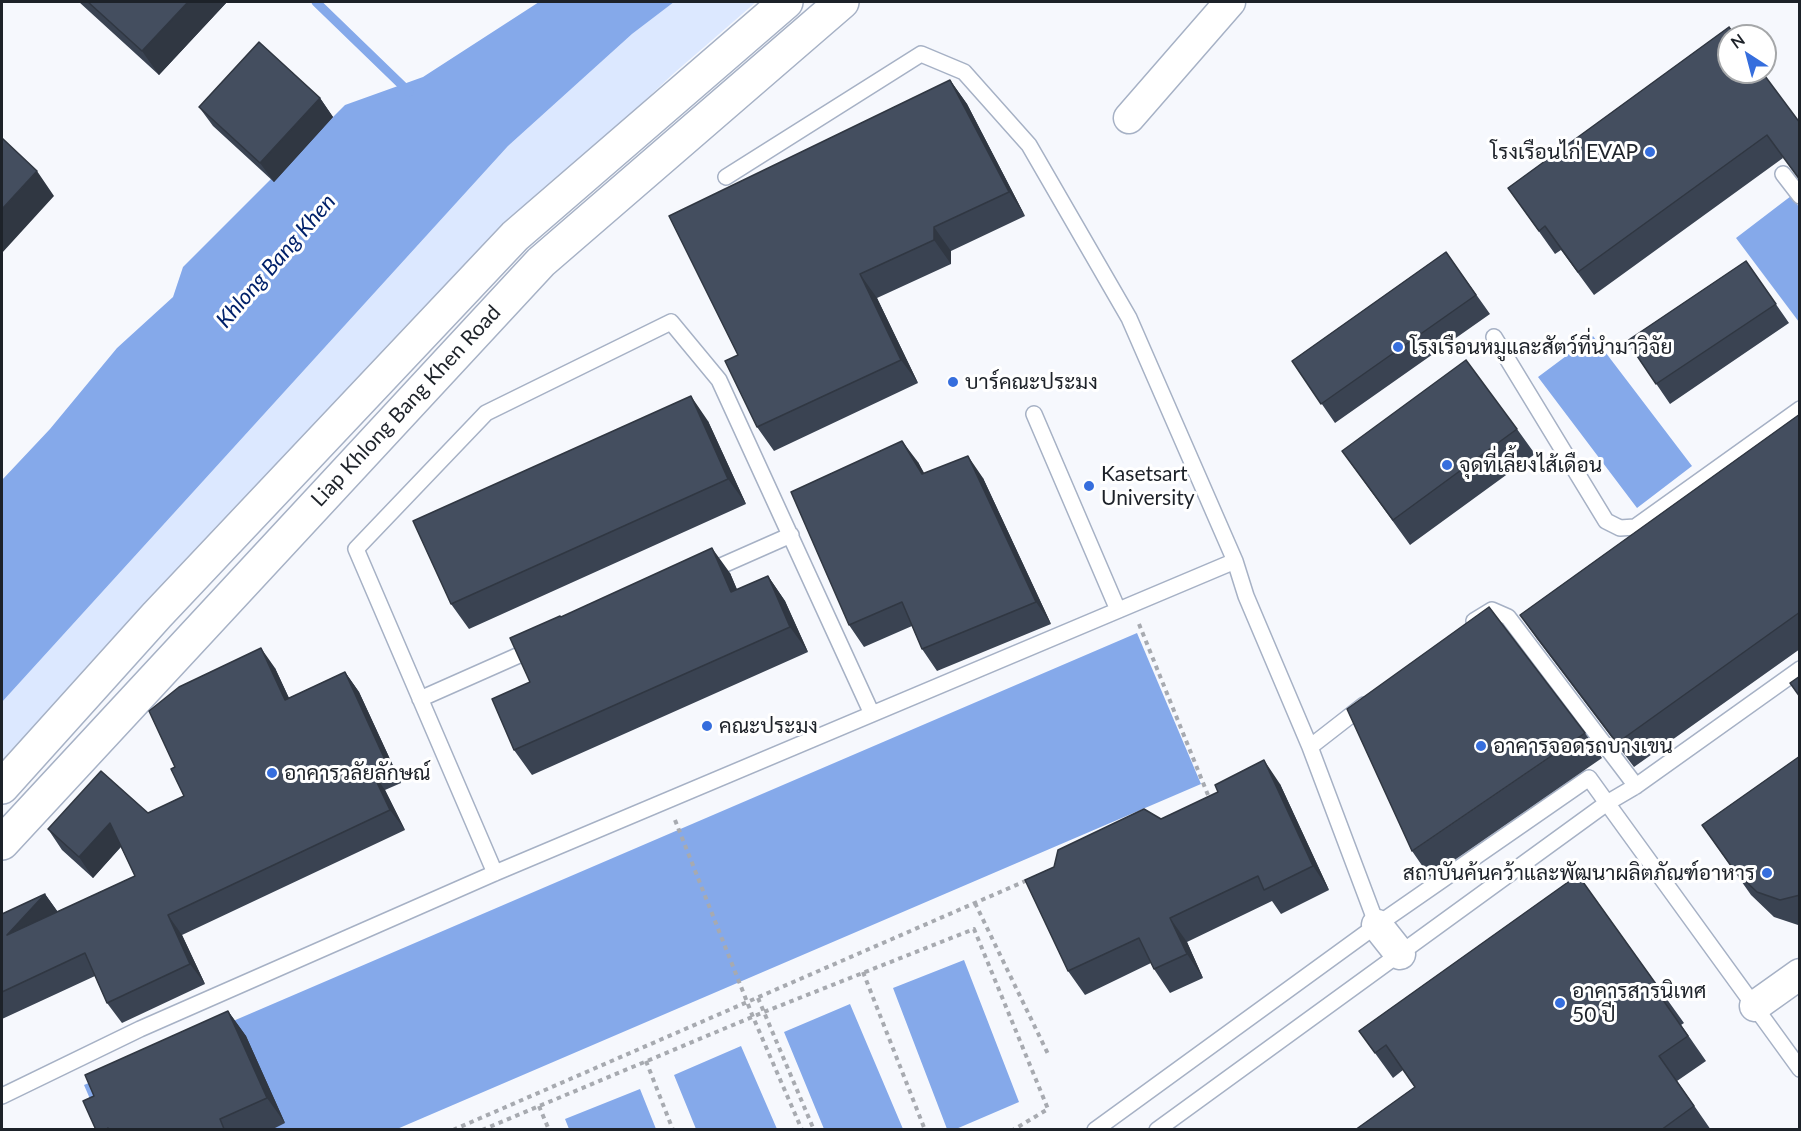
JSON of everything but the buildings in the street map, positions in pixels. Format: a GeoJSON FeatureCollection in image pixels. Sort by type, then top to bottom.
{"type":"FeatureCollection","features":[{"type":"Feature","properties":{"kind":"main road","name":"Liap Khlong Bang Khen Road"},"geometry":{"type":"LineString","coordinates":[[2,787],[165,606],[515,236],[786,2]]}},
{"type":"Feature","properties":{"kind":"main road","name":"Liap Khlong Bang Khen Road"},"geometry":{"type":"LineString","coordinates":[[2,843],[541,262],[842,2]]}},
{"type":"Feature","properties":{"kind":"street"},"geometry":{"type":"LineString","coordinates":[[1129,118],[1230,2]]}},
{"type":"Feature","properties":{"kind":"street"},"geometry":{"type":"LineString","coordinates":[[1377,925],[1400,954]]}},
{"type":"Feature","properties":{"kind":"street"},"geometry":{"type":"LineString","coordinates":[[1755,1006],[1800,974]]}},
{"type":"Feature","properties":{"kind":"lane"},"geometry":{"type":"LineString","coordinates":[[726,177],[921,54],[964,72],[1029,144],[1129,318],[1235,561],[1246,596],[1310,747],[1377,925]]}},
{"type":"Feature","properties":{"kind":"lane"},"geometry":{"type":"LineString","coordinates":[[1783,174],[1800,196]]}},
{"type":"Feature","properties":{"kind":"lane"},"geometry":{"type":"LineString","coordinates":[[495,873],[356,549],[486,413],[672,322],[719,380],[872,714]]}},
{"type":"Feature","properties":{"kind":"lane"},"geometry":{"type":"LineString","coordinates":[[1494,338],[1606,521],[1620,528],[1635,527],[1800,409]]}},
{"type":"Feature","properties":{"kind":"lane"},"geometry":{"type":"LineString","coordinates":[[1034,414],[1125,607]]}},
{"type":"Feature","properties":{"kind":"lane"},"geometry":{"type":"LineString","coordinates":[[692,578],[791,535]]}},
{"type":"Feature","properties":{"kind":"lane"},"geometry":{"type":"LineString","coordinates":[[2,1096],[140,1029],[495,873],[1235,561]]}},
{"type":"Feature","properties":{"kind":"lane"},"geometry":{"type":"LineString","coordinates":[[1466,627],[1492,610],[1508,617],[1529,633],[1636,786]]}},
{"type":"Feature","properties":{"kind":"lane"},"geometry":{"type":"LineString","coordinates":[[420,699],[550,641]]}},
{"type":"Feature","properties":{"kind":"lane"},"geometry":{"type":"LineString","coordinates":[[1157,1130],[1607,803],[1636,786],[1800,669]]}},
{"type":"Feature","properties":{"kind":"lane"},"geometry":{"type":"LineString","coordinates":[[1310,747],[1374,698]]}},
{"type":"Feature","properties":{"kind":"lane"},"geometry":{"type":"LineString","coordinates":[[1095,1130],[1377,925],[1589,778],[1800,1069]]}},
{"type":"Feature","properties":{"kind":"path"},"geometry":{"type":"LineString","coordinates":[[1125,607],[1211,800],[1200,805]]}},
{"type":"Feature","properties":{"kind":"path"},"geometry":{"type":"LineString","coordinates":[[683,840],[753,1017],[801,1130]]}},
{"type":"Feature","properties":{"kind":"path"},"geometry":{"type":"LineString","coordinates":[[453,1130],[1040,875]]}},
{"type":"Feature","properties":{"kind":"path"},"geometry":{"type":"LineString","coordinates":[[975,903],[1049,1056]]}},
{"type":"Feature","properties":{"kind":"path"},"geometry":{"type":"LineString","coordinates":[[482,1130],[764,1012],[974,929],[1048,1109],[1013,1130]]}},
{"type":"Feature","properties":{"kind":"path"},"geometry":{"type":"LineString","coordinates":[[863,972],[925,1130]]}},
{"type":"Feature","properties":{"kind":"path"},"geometry":{"type":"LineString","coordinates":[[758,998],[814,1130]]}},
{"type":"Feature","properties":{"kind":"path"},"geometry":{"type":"LineString","coordinates":[[646,1061],[673,1130]]}},
{"type":"Feature","properties":{"kind":"path"},"geometry":{"type":"LineString","coordinates":[[539,1106],[549,1130]]}},
{"type":"Feature","properties":{"kind":"shaded area"},"geometry":{"type":"Polygon","coordinates":[[[674,2],[756,2],[673,74],[456,279],[2,771],[2,702],[508,146],[632,34],[674,2]]]}},
{"type":"Feature","properties":{"kind":"water","name":"Khlong Bang Khen"},"geometry":{"type":"Polygon","coordinates":[[[539,2],[674,2],[632,34],[508,146],[2,702],[2,480],[50,429],[117,348],[173,297],[183,267],[345,105],[423,77],[539,2]]]}},
{"type":"Feature","properties":{"kind":"water"},"geometry":{"type":"Polygon","coordinates":[[[1791,196],[1799,207],[1799,322],[1736,238],[1791,196]]]}},
{"type":"Feature","properties":{"kind":"water"},"geometry":{"type":"Polygon","coordinates":[[[1593,336],[1692,466],[1637,508],[1538,377],[1593,336]]]}},
{"type":"Feature","properties":{"kind":"water"},"geometry":{"type":"Polygon","coordinates":[[[1137,633],[1201,784],[397,1129],[103,1129],[84,1085],[1137,633]]]}},
{"type":"Feature","properties":{"kind":"water"},"geometry":{"type":"Polygon","coordinates":[[[964,960],[1019,1102],[956,1129],[947,1129],[893,988],[964,960]]]}},
{"type":"Feature","properties":{"kind":"water"},"geometry":{"type":"Polygon","coordinates":[[[850,1004],[903,1129],[824,1129],[784,1032],[850,1004]]]}},
{"type":"Feature","properties":{"kind":"water"},"geometry":{"type":"Polygon","coordinates":[[[741,1046],[777,1129],[696,1129],[674,1075],[741,1046]]]}},
{"type":"Feature","properties":{"kind":"water"},"geometry":{"type":"Polygon","coordinates":[[[640,1089],[656,1129],[569,1129],[565,1119],[640,1089]]]}},
{"type":"Feature","properties":{"kind":"waterway"},"geometry":{"type":"LineString","coordinates":[[316,2],[409,92]]}},
{"type":"Feature","properties":{"kind":"place","name":"โรงเรือนไก่ EVAP"},"geometry":{"type":"Point","coordinates":[1650,152]}},
{"type":"Feature","properties":{"kind":"place","name":"โรงเรือนหมูและสัตว์ที่นำมาวิจัย"},"geometry":{"type":"Point","coordinates":[1398,347]}},
{"type":"Feature","properties":{"kind":"place","name":"บาร์คณะประมง"},"geometry":{"type":"Point","coordinates":[953,382]}},
{"type":"Feature","properties":{"kind":"place","name":"จุดที่เลี้ยงไส้เดือน"},"geometry":{"type":"Point","coordinates":[1447,465]}},
{"type":"Feature","properties":{"kind":"place","name":"Kasetsart University"},"geometry":{"type":"Point","coordinates":[1089,486]}},
{"type":"Feature","properties":{"kind":"place","name":"คณะประมง"},"geometry":{"type":"Point","coordinates":[707,726]}},
{"type":"Feature","properties":{"kind":"place","name":"อาคารจอดรถบางเขน"},"geometry":{"type":"Point","coordinates":[1481,746]}},
{"type":"Feature","properties":{"kind":"place","name":"อาคารวลัยลักษณ์"},"geometry":{"type":"Point","coordinates":[272,773]}},
{"type":"Feature","properties":{"kind":"place","name":"สถาบันค้นคว้าและพัฒนาผลิตภัณฑ์อาหาร"},"geometry":{"type":"Point","coordinates":[1767,873]}},
{"type":"Feature","properties":{"kind":"place","name":"อาคารสารนิเทศ 50 ปี"},"geometry":{"type":"Point","coordinates":[1560,1003]}}]}
